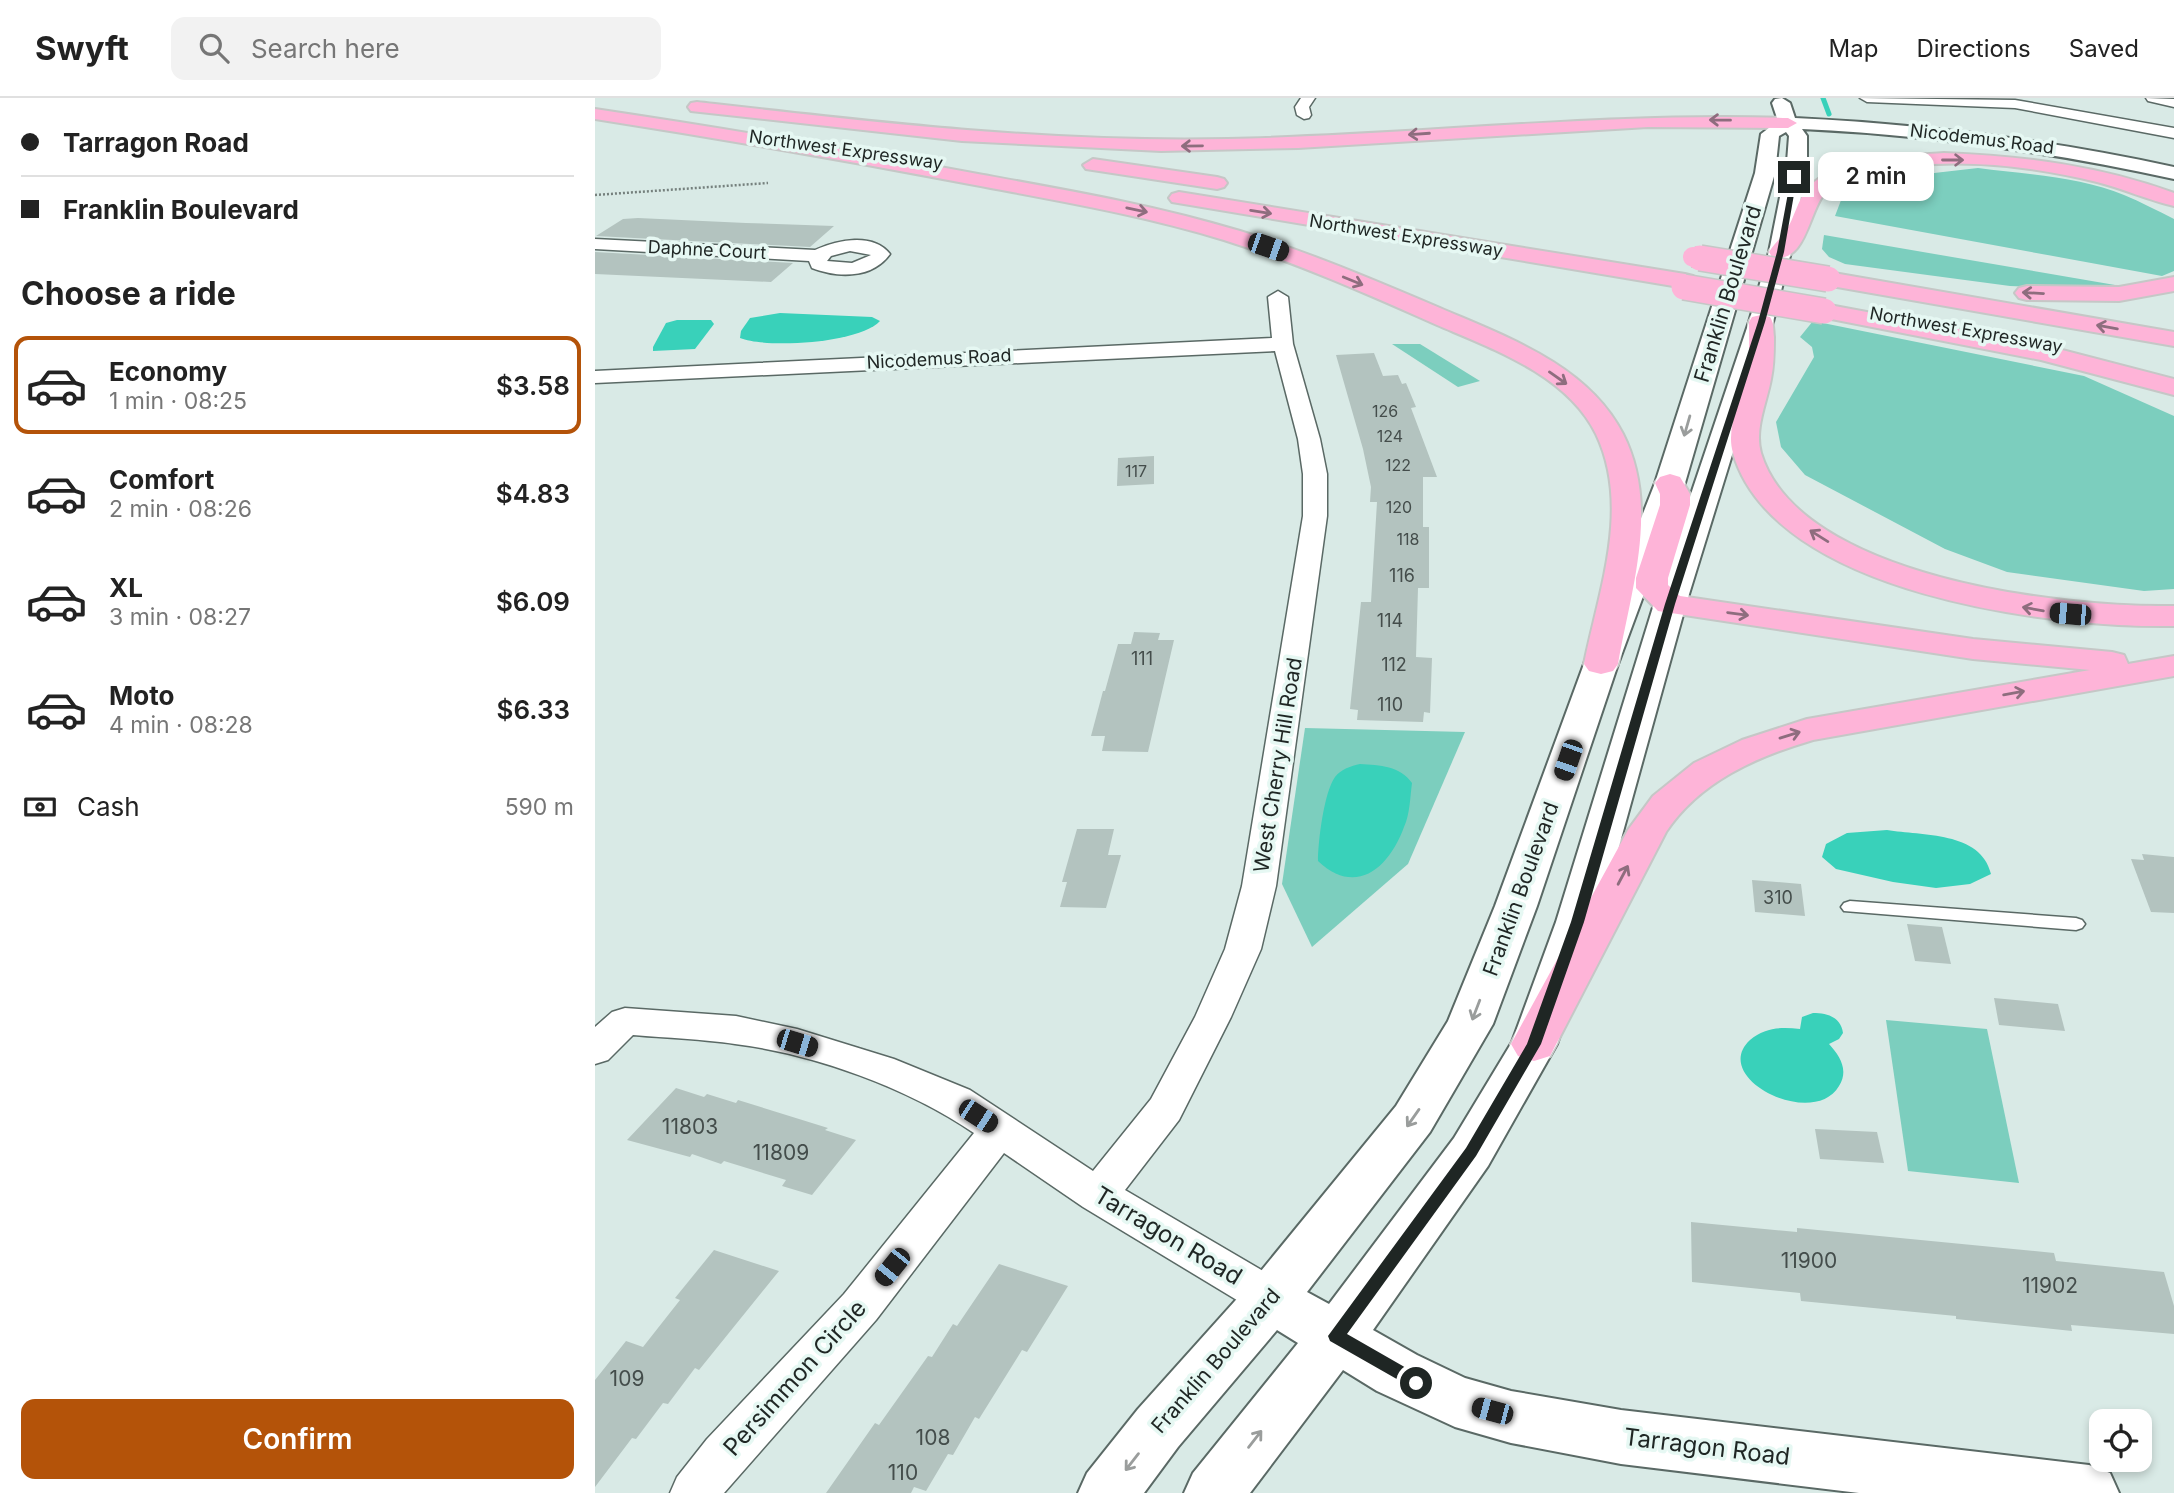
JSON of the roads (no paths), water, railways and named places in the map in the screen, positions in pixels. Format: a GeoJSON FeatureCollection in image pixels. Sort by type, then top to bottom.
{"type":"FeatureCollection","features":[{"type":"Feature","properties":{"kind":"highway","name":"Northwest Expressway"},"geometry":{"type":"LineString","coordinates":[[613,98],[1238,186]]}},
{"type":"Feature","properties":{"kind":"highway"},"geometry":{"type":"LineString","coordinates":[[1450,132],[1579,118],[1657,103]]}},
{"type":"Feature","properties":{"kind":"highway"},"geometry":{"type":"LineString","coordinates":[[674,106],[943,135],[1085,144],[1268,144],[1783,110]]}},
{"type":"Feature","properties":{"kind":"highway","name":"Northwest Expressway"},"geometry":{"type":"LineString","coordinates":[[595,114],[1168,197],[2174,367]]}},
{"type":"Feature","properties":{"kind":"highway"},"geometry":{"type":"LineString","coordinates":[[636,120],[1084,199],[1204,227],[1331,271],[1523,356],[1564,382],[1599,417],[1619,455],[1625,476],[1628,498],[1627,536],[1601,664]]}},
{"type":"Feature","properties":{"kind":"highway"},"geometry":{"type":"LineString","coordinates":[[1780,252],[1799,228],[1811,195],[1821,187],[1845,174],[1906,162],[1989,160],[2052,167],[2106,177],[2174,200]]}},
{"type":"Feature","properties":{"kind":"highway"},"geometry":{"type":"LineString","coordinates":[[1687,256],[1828,277],[1958,289],[2066,295],[2124,293],[2174,284]]}},
{"type":"Feature","properties":{"kind":"highway","name":"Northwest Expressway"},"geometry":{"type":"LineString","coordinates":[[1828,277],[2174,339]]}},
{"type":"Feature","properties":{"kind":"highway"},"geometry":{"type":"LineString","coordinates":[[1824,307],[2043,354],[2174,387]]}},
{"type":"Feature","properties":{"kind":"highway"},"geometry":{"type":"LineString","coordinates":[[1761,322],[1760,371],[1747,423],[1747,452],[1754,474],[1769,495],[1787,514],[1819,537],[1891,572],[1984,601],[2051,612],[2109,617],[2174,616]]}},
{"type":"Feature","properties":{"kind":"highway"},"geometry":{"type":"LineString","coordinates":[[1670,483],[1675,505],[1652,578],[1652,589],[1670,604],[1973,649],[2110,662],[2174,664]]}},
{"type":"Feature","properties":{"kind":"highway"},"geometry":{"type":"LineString","coordinates":[[1534,1044],[1630,861],[1656,819],[1676,795],[1702,774],[1761,744],[1807,730],[2174,664]]}},
{"type":"Feature","properties":{"kind":"main road","name":"Nicodemus Road"},"geometry":{"type":"LineString","coordinates":[[1783,110],[2064,149],[2174,173]]}},
{"type":"Feature","properties":{"kind":"main road","name":"Franklin Boulevard"},"geometry":{"type":"LineString","coordinates":[[1214,1493],[1336,1336],[1471,1152],[1534,1044],[1577,922],[1670,604],[1761,322],[1780,252],[1797,162],[1798,136],[1783,110]]}},
{"type":"Feature","properties":{"kind":"main road","name":"Franklin Boulevard"},"geometry":{"type":"LineString","coordinates":[[1108,1493],[1158,1429],[1271,1298],[1413,1119],[1470,1024],[1516,906],[1601,664],[1670,483],[1765,173],[1770,134],[1783,110]]}},
{"type":"Feature","properties":{"kind":"main road","name":"Tarragon Road"},"geometry":{"type":"LineString","coordinates":[[1271,1298],[1397,1373],[1455,1401],[1511,1417],[1621,1437],[2089,1493]]}},
{"type":"Feature","properties":{"kind":"street"},"geometry":{"type":"LineString","coordinates":[[1304,115],[1302,107],[1308,98]]}},
{"type":"Feature","properties":{"kind":"street"},"geometry":{"type":"LineString","coordinates":[[1867,98],[2015,104],[2174,132]]}},
{"type":"Feature","properties":{"kind":"street"},"geometry":{"type":"LineString","coordinates":[[2015,104],[2033,98]]}},
{"type":"Feature","properties":{"kind":"street"},"geometry":{"type":"LineString","coordinates":[[2153,98],[2174,103]]}},
{"type":"Feature","properties":{"kind":"street","name":"Daphne Court"},"geometry":{"type":"LineString","coordinates":[[595,244],[818,256]]}},
{"type":"Feature","properties":{"kind":"street","name":"West Cherry Hill Road"},"geometry":{"type":"LineString","coordinates":[[1098,1195],[1165,1109],[1213,1017],[1243,949],[1259,886],[1315,516],[1315,474],[1308,432],[1283,344],[1278,297]]}},
{"type":"Feature","properties":{"kind":"street","name":"Nicodemus Road"},"geometry":{"type":"LineString","coordinates":[[595,377],[1283,344]]}},
{"type":"Feature","properties":{"kind":"street","name":"Tarragon Road"},"geometry":{"type":"LineString","coordinates":[[595,1050],[625,1021],[736,1030],[797,1043],[880,1069],[956,1101],[1098,1195],[1271,1298]]}},
{"type":"Feature","properties":{"kind":"street","name":"Persimmon Circle"},"geometry":{"type":"LineString","coordinates":[[694,1493],[724,1455],[860,1307],[1000,1130]]}},
{"type":"Feature","properties":{"kind":"lane"},"geometry":{"type":"LineString","coordinates":[[1850,907],[2076,923]]}},
{"type":"Feature","properties":{"kind":"waterway"},"geometry":{"type":"LineString","coordinates":[[1823,98],[1829,114]]}}]}
